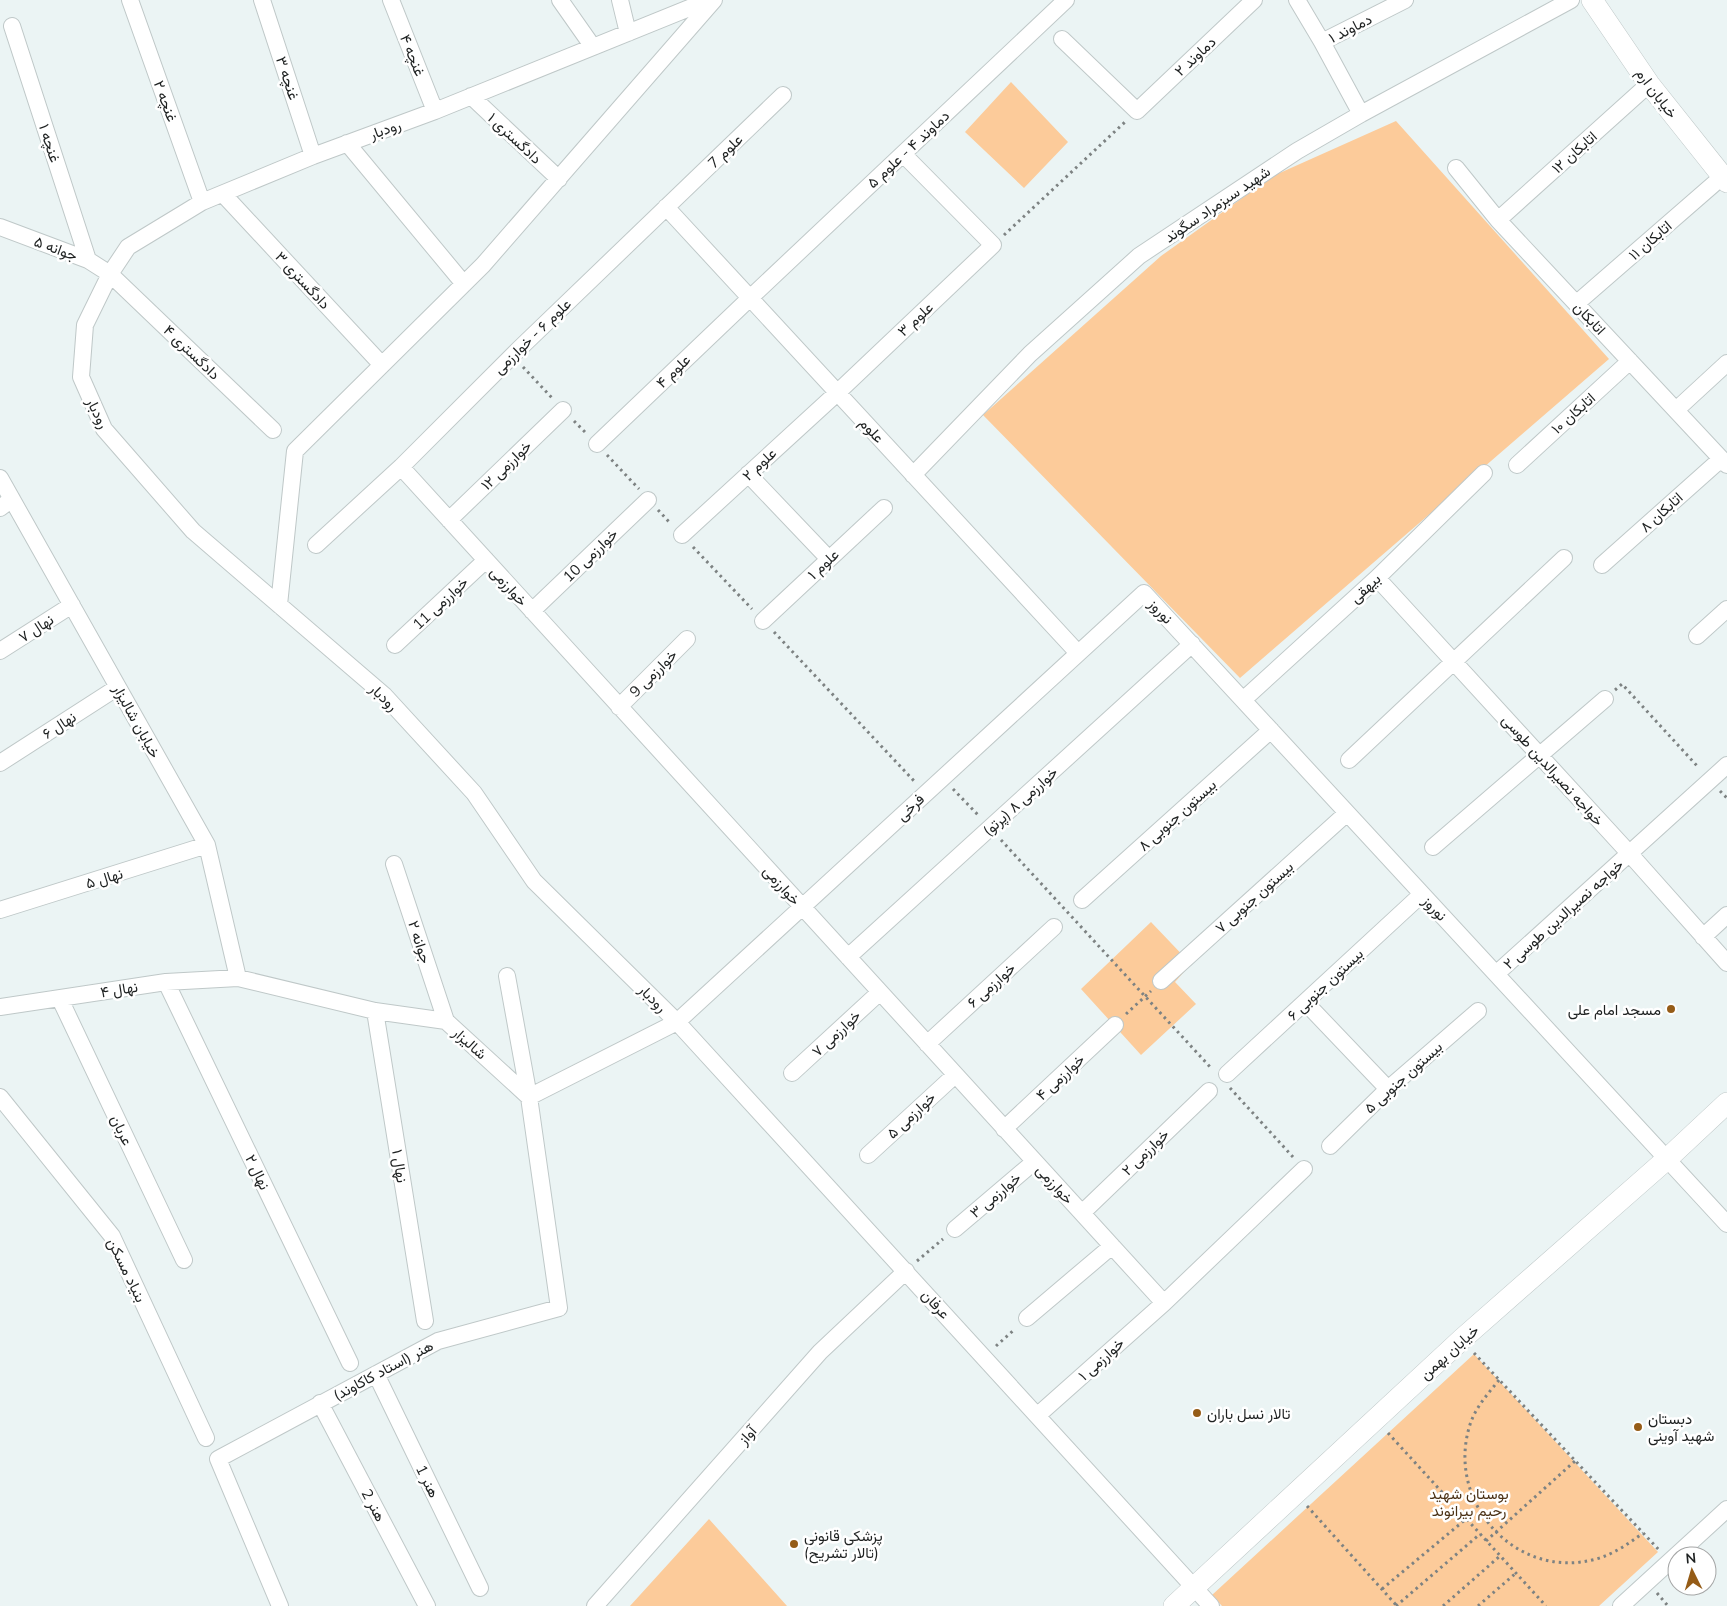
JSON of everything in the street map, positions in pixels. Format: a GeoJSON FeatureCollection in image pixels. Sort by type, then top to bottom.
{"type":"FeatureCollection","features":[{"type":"Feature","properties":{"kind":"street","name":"غنچه ۲"},"geometry":{"type":"LineString","coordinates":[[130,0],[202,202]]}},
{"type":"Feature","properties":{"kind":"street","name":"غنچه ۳"},"geometry":{"type":"LineString","coordinates":[[262,0],[313,156]]}},
{"type":"Feature","properties":{"kind":"street","name":"غنچه ۴"},"geometry":{"type":"LineString","coordinates":[[391,0],[435,111]]}},
{"type":"Feature","properties":{"kind":"street"},"geometry":{"type":"LineString","coordinates":[[560,0],[593,47]]}},
{"type":"Feature","properties":{"kind":"street"},"geometry":{"type":"LineString","coordinates":[[620,0],[628,33]]}},
{"type":"Feature","properties":{"kind":"street","name":"رودبار"},"geometry":{"type":"LineString","coordinates":[[676,1022],[534,881],[474,792],[384,695],[194,531],[104,429],[81,377],[85,324],[110,274],[128,246],[202,202],[313,156],[435,111],[709,0]]}},
{"type":"Feature","properties":{"kind":"street"},"geometry":{"type":"LineString","coordinates":[[279,605],[295,452],[483,266],[714,0]]}},
{"type":"Feature","properties":{"kind":"street","name":"دماوند ۴ - علوم ۵"},"geometry":{"type":"LineString","coordinates":[[750,298],[1066,0]]}},
{"type":"Feature","properties":{"kind":"street","name":"دماوند ۲"},"geometry":{"type":"LineString","coordinates":[[1136,111],[1254,0]]}},
{"type":"Feature","properties":{"kind":"street"},"geometry":{"type":"LineString","coordinates":[[1297,0],[1361,114]]}},
{"type":"Feature","properties":{"kind":"street","name":"دماوند ۱"},"geometry":{"type":"LineString","coordinates":[[1322,42],[1405,0]]}},
{"type":"Feature","properties":{"kind":"street","name":"شهید سبزمراد سگوند"},"geometry":{"type":"LineString","coordinates":[[913,475],[1030,354],[1139,256],[1297,150],[1571,0]]}},
{"type":"Feature","properties":{"kind":"street","name":"خیابان ارم"},"geometry":{"type":"LineString","coordinates":[[1592,0],[1649,84],[1725,179]]}},
{"type":"Feature","properties":{"kind":"street","name":"غنچه ۱"},"geometry":{"type":"LineString","coordinates":[[12,26],[88,260]]}},
{"type":"Feature","properties":{"kind":"street"},"geometry":{"type":"LineString","coordinates":[[1062,39],[1136,111]]}},
{"type":"Feature","properties":{"kind":"street","name":"اتابکان ۱۲"},"geometry":{"type":"LineString","coordinates":[[1498,220],[1649,84]]}},
{"type":"Feature","properties":{"kind":"street","name":"علوم 7"},"geometry":{"type":"LineString","coordinates":[[666,208],[783,94]]}},
{"type":"Feature","properties":{"kind":"street","name":"دادگستری ۱"},"geometry":{"type":"LineString","coordinates":[[471,96],[559,179]]}},
{"type":"Feature","properties":{"kind":"street"},"geometry":{"type":"LineString","coordinates":[[347,143],[464,284]]}},
{"type":"Feature","properties":{"kind":"street"},"geometry":{"type":"LineString","coordinates":[[903,154],[993,245]]}},
{"type":"Feature","properties":{"kind":"street","name":"اتابکان"},"geometry":{"type":"LineString","coordinates":[[1456,168],[1498,220],[1724,462]]}},
{"type":"Feature","properties":{"kind":"street","name":"اتابکان ۱۱"},"geometry":{"type":"LineString","coordinates":[[1576,303],[1725,179]]}},
{"type":"Feature","properties":{"kind":"street","name":"دادگستری ۳"},"geometry":{"type":"LineString","coordinates":[[223,194],[382,365]]}},
{"type":"Feature","properties":{"kind":"street","name":"علوم"},"geometry":{"type":"LineString","coordinates":[[666,208],[1078,653]]}},
{"type":"Feature","properties":{"kind":"street","name":"علوم ۶ - خوارزمی"},"geometry":{"type":"LineString","coordinates":[[316,545],[401,467],[512,355],[666,208]]}},
{"type":"Feature","properties":{"kind":"street","name":"جوانه ۵"},"geometry":{"type":"LineString","coordinates":[[0,227],[88,260],[110,274]]}},
{"type":"Feature","properties":{"kind":"street","name":"علوم ۳"},"geometry":{"type":"LineString","coordinates":[[837,393],[993,245]]}},
{"type":"Feature","properties":{"kind":"street","name":"دادگستری ۴"},"geometry":{"type":"LineString","coordinates":[[110,274],[273,430]]}},
{"type":"Feature","properties":{"kind":"street","name":"علوم ۴"},"geometry":{"type":"LineString","coordinates":[[597,444],[750,298]]}},
{"type":"Feature","properties":{"kind":"street","name":"اتابکان ۱۰"},"geometry":{"type":"LineString","coordinates":[[1516,465],[1630,361]]}},
{"type":"Feature","properties":{"kind":"street"},"geometry":{"type":"LineString","coordinates":[[1676,410],[1727,363]]}},
{"type":"Feature","properties":{"kind":"street","name":"علوم ۲"},"geometry":{"type":"LineString","coordinates":[[682,536],[837,393]]}},
{"type":"Feature","properties":{"kind":"street","name":"خوارزمی ۱۲"},"geometry":{"type":"LineString","coordinates":[[449,520],[564,410]]}},
{"type":"Feature","properties":{"kind":"street","name":"اتابکان ۸"},"geometry":{"type":"LineString","coordinates":[[1602,565],[1724,462]]}},
{"type":"Feature","properties":{"kind":"street","name":"خوارزمی"},"geometry":{"type":"LineString","coordinates":[[401,467],[1164,1303]]}},
{"type":"Feature","properties":{"kind":"street","name":"بیهقی"},"geometry":{"type":"LineString","coordinates":[[1243,700],[1377,578],[1484,473]]}},
{"type":"Feature","properties":{"kind":"street"},"geometry":{"type":"LineString","coordinates":[[748,474],[829,559]]}},
{"type":"Feature","properties":{"kind":"street","name":"خیابان شالیزار"},"geometry":{"type":"LineString","coordinates":[[0,478],[6,503],[72,605],[207,845],[238,978]]}},
{"type":"Feature","properties":{"kind":"street","name":"خوارزمی 10"},"geometry":{"type":"LineString","coordinates":[[532,610],[648,500]]}},
{"type":"Feature","properties":{"kind":"street","name":"علوم ۱"},"geometry":{"type":"LineString","coordinates":[[763,620],[884,508]]}},
{"type":"Feature","properties":{"kind":"street"},"geometry":{"type":"LineString","coordinates":[[1349,760],[1564,558]]}},
{"type":"Feature","properties":{"kind":"street","name":"خوارزمی 11"},"geometry":{"type":"LineString","coordinates":[[395,645],[486,560]]}},
{"type":"Feature","properties":{"kind":"street","name":"خواجه نصیرالدین طوسی"},"geometry":{"type":"LineString","coordinates":[[1377,578],[1727,963]]}},
{"type":"Feature","properties":{"kind":"street","name":"فرخی"},"geometry":{"type":"LineString","coordinates":[[676,1022],[1144,593]]}},
{"type":"Feature","properties":{"kind":"street","name":"نوروز"},"geometry":{"type":"LineString","coordinates":[[1144,593],[1727,1224]]}},
{"type":"Feature","properties":{"kind":"street","name":"نهال ۷"},"geometry":{"type":"LineString","coordinates":[[0,651],[72,605]]}},
{"type":"Feature","properties":{"kind":"street"},"geometry":{"type":"LineString","coordinates":[[1696,636],[1727,609]]}},
{"type":"Feature","properties":{"kind":"street","name":"خوارزمی 9"},"geometry":{"type":"LineString","coordinates":[[619,707],[687,640]]}},
{"type":"Feature","properties":{"kind":"street","name":"خوارزمی ۸ (پرتو)"},"geometry":{"type":"LineString","coordinates":[[848,957],[1192,644]]}},
{"type":"Feature","properties":{"kind":"street","name":"نهال ۶"},"geometry":{"type":"LineString","coordinates":[[0,763],[118,687]]}},
{"type":"Feature","properties":{"kind":"street"},"geometry":{"type":"LineString","coordinates":[[1433,847],[1605,699]]}},
{"type":"Feature","properties":{"kind":"street","name":"بیستون جنوبی ۸"},"geometry":{"type":"LineString","coordinates":[[1082,900],[1271,730]]}},
{"type":"Feature","properties":{"kind":"street","name":"خواجه نصیرالدین طوسی ۲"},"geometry":{"type":"LineString","coordinates":[[1496,974],[1727,765]]}},
{"type":"Feature","properties":{"kind":"street","name":"بیستون جنوبی ۷"},"geometry":{"type":"LineString","coordinates":[[1161,981],[1347,813]]}},
{"type":"Feature","properties":{"kind":"street","name":"نهال ۵"},"geometry":{"type":"LineString","coordinates":[[0,910],[207,845]]}},
{"type":"Feature","properties":{"kind":"street","name":"جوانه ۲"},"geometry":{"type":"LineString","coordinates":[[394,864],[446,1021]]}},
{"type":"Feature","properties":{"kind":"street","name":"بیستون جنوبی ۶"},"geometry":{"type":"LineString","coordinates":[[1223,1077],[1422,894]]}},
{"type":"Feature","properties":{"kind":"street"},"geometry":{"type":"LineString","coordinates":[[1702,937],[1727,915]]}},
{"type":"Feature","properties":{"kind":"street","name":"خوارزمی ۶"},"geometry":{"type":"LineString","coordinates":[[927,1044],[1054,927]]}},
{"type":"Feature","properties":{"kind":"street"},"geometry":{"type":"LineString","coordinates":[[508,976],[528,1096],[676,1022]]}},
{"type":"Feature","properties":{"kind":"street","name":"نهال ۴"},"geometry":{"type":"LineString","coordinates":[[0,1007],[166,982],[238,978]]}},
{"type":"Feature","properties":{"kind":"street","name":"شالیزار"},"geometry":{"type":"LineString","coordinates":[[238,978],[375,1011],[446,1021],[528,1096]]}},
{"type":"Feature","properties":{"kind":"street","name":"نهال ۲"},"geometry":{"type":"LineString","coordinates":[[166,982],[350,1363]]}},
{"type":"Feature","properties":{"kind":"street","name":"خوارزمی ۷"},"geometry":{"type":"LineString","coordinates":[[792,1073],[880,992]]}},
{"type":"Feature","properties":{"kind":"street","name":"عربان"},"geometry":{"type":"LineString","coordinates":[[60,999],[184,1260]]}},
{"type":"Feature","properties":{"kind":"street"},"geometry":{"type":"LineString","coordinates":[[1305,1002],[1388,1089]]}},
{"type":"Feature","properties":{"kind":"street","name":"نهال ۱"},"geometry":{"type":"LineString","coordinates":[[375,1011],[425,1321]]}},
{"type":"Feature","properties":{"kind":"street","name":"بیستون جنوبی ۵"},"geometry":{"type":"LineString","coordinates":[[1330,1146],[1388,1089],[1478,1011]]}},
{"type":"Feature","properties":{"kind":"street","name":"عرفان"},"geometry":{"type":"LineString","coordinates":[[676,1022],[1212,1606]]}},
{"type":"Feature","properties":{"kind":"street","name":"خوارزمی ۴"},"geometry":{"type":"LineString","coordinates":[[1004,1128],[1115,1025]]}},
{"type":"Feature","properties":{"kind":"street","name":"خوارزمی ۵"},"geometry":{"type":"LineString","coordinates":[[868,1155],[955,1075]]}},
{"type":"Feature","properties":{"kind":"street","name":"خوارزمی ۲"},"geometry":{"type":"LineString","coordinates":[[1082,1213],[1209,1091]]}},
{"type":"Feature","properties":{"kind":"street","name":"هنر (استاد کاکاوند)"},"geometry":{"type":"LineString","coordinates":[[280,1606],[218,1459],[438,1341],[559,1308],[528,1096]]}},
{"type":"Feature","properties":{"kind":"street","name":"بنیاد مسکن"},"geometry":{"type":"LineString","coordinates":[[0,1098],[112,1236],[206,1438]]}},
{"type":"Feature","properties":{"kind":"street","name":"خیابان بهمن"},"geometry":{"type":"LineString","coordinates":[[1174,1606],[1461,1340],[1667,1159],[1727,1103]]}},
{"type":"Feature","properties":{"kind":"street","name":"خوارزمی ۳"},"geometry":{"type":"LineString","coordinates":[[955,1229],[1034,1162]]}},
{"type":"Feature","properties":{"kind":"street","name":"خوارزمی ۱"},"geometry":{"type":"LineString","coordinates":[[1038,1415],[1164,1303],[1304,1169]]}},
{"type":"Feature","properties":{"kind":"street"},"geometry":{"type":"LineString","coordinates":[[1027,1318],[1112,1246]]}},
{"type":"Feature","properties":{"kind":"street","name":"آواز"},"geometry":{"type":"LineString","coordinates":[[595,1606],[820,1352],[906,1271]]}},
{"type":"Feature","properties":{"kind":"street","name":"هنر 1"},"geometry":{"type":"LineString","coordinates":[[376,1374],[480,1588]]}},
{"type":"Feature","properties":{"kind":"street","name":"هنر 2"},"geometry":{"type":"LineString","coordinates":[[320,1403],[427,1606]]}},
{"type":"Feature","properties":{"kind":"street"},"geometry":{"type":"LineString","coordinates":[[1687,1546],[1727,1509]]}},
{"type":"Feature","properties":{"kind":"street"},"geometry":{"type":"LineString","coordinates":[[1621,1606],[1667,1565]]}},
{"type":"Feature","properties":{"kind":"path"},"geometry":{"type":"LineString","coordinates":[[993,245],[1136,111]]}},
{"type":"Feature","properties":{"kind":"path"},"geometry":{"type":"LineString","coordinates":[[512,355],[925,793]]}},
{"type":"Feature","properties":{"kind":"path"},"geometry":{"type":"LineString","coordinates":[[1605,699],[1622,684],[1727,798]]}},
{"type":"Feature","properties":{"kind":"path"},"geometry":{"type":"LineString","coordinates":[[942,778],[1223,1077],[1304,1169]]}},
{"type":"Feature","properties":{"kind":"path"},"geometry":{"type":"LineString","coordinates":[[1054,927],[1082,900]]}},
{"type":"Feature","properties":{"kind":"path"},"geometry":{"type":"LineString","coordinates":[[1115,1025],[1161,981]]}},
{"type":"Feature","properties":{"kind":"path"},"geometry":{"type":"LineString","coordinates":[[906,1271],[955,1229]]}},
{"type":"Feature","properties":{"kind":"path"},"geometry":{"type":"LineString","coordinates":[[984,1357],[1027,1318]]}},
{"type":"Feature","properties":{"kind":"path"},"geometry":{"type":"LineString","coordinates":[[1461,1340],[1667,1559]]}},
{"type":"Feature","properties":{"kind":"path"},"geometry":{"type":"LineString","coordinates":[[1499,1380],[1481,1402],[1469,1428],[1464,1456],[1467,1484],[1474,1502],[1496,1533],[1517,1549],[1542,1559],[1569,1563],[1596,1559],[1613,1553],[1643,1533]]}},
{"type":"Feature","properties":{"kind":"path"},"geometry":{"type":"LineString","coordinates":[[1375,1420],[1546,1606]]}},
{"type":"Feature","properties":{"kind":"path"},"geometry":{"type":"LineString","coordinates":[[1486,1541],[1575,1461]]}},
{"type":"Feature","properties":{"kind":"path"},"geometry":{"type":"LineString","coordinates":[[1296,1494],[1397,1606],[1480,1534]]}},
{"type":"Feature","properties":{"kind":"path"},"geometry":{"type":"LineString","coordinates":[[1382,1589],[1466,1518]]}},
{"type":"Feature","properties":{"kind":"path"},"geometry":{"type":"LineString","coordinates":[[1443,1606],[1500,1556]]}},
{"type":"Feature","properties":{"kind":"path"},"geometry":{"type":"LineString","coordinates":[[1478,1606],[1516,1573]]}},
{"type":"Feature","properties":{"kind":"green space"},"geometry":{"type":"Polygon","coordinates":[[[1011,82],[1068,142],[1024,188],[965,132],[1011,82]]]}},
{"type":"Feature","properties":{"kind":"green space"},"geometry":{"type":"Polygon","coordinates":[[[1396,121],[1609,359],[1240,678],[983,415],[1161,256],[1273,176],[1396,121]]]}},
{"type":"Feature","properties":{"kind":"green space"},"geometry":{"type":"Polygon","coordinates":[[[1151,922],[1191,964],[1175,982],[1196,1004],[1141,1055],[1081,989],[1151,922]]]}},
{"type":"Feature","properties":{"kind":"green space","name":"بوستان شهید رحیم بیرانوند"},"geometry":{"type":"Polygon","coordinates":[[[1474,1354],[1658,1552],[1599,1606],[1222,1606],[1212,1595],[1474,1354]]]}},
{"type":"Feature","properties":{"kind":"green space"},"geometry":{"type":"Polygon","coordinates":[[[709,1519],[787,1606],[630,1606],[709,1519]]]}},
{"type":"Feature","properties":{"kind":"place","name":"مسجد امام علی"},"geometry":{"type":"Point","coordinates":[1671,1009]}},
{"type":"Feature","properties":{"kind":"place","name":"تالار نسل باران"},"geometry":{"type":"Point","coordinates":[1197,1413]}},
{"type":"Feature","properties":{"kind":"place","name":"دبستان شهید آوینی"},"geometry":{"type":"Point","coordinates":[1638,1427]}},
{"type":"Feature","properties":{"kind":"place","name":"پزشکی قانونی (تالار تشریح)"},"geometry":{"type":"Point","coordinates":[794,1544]}}]}
